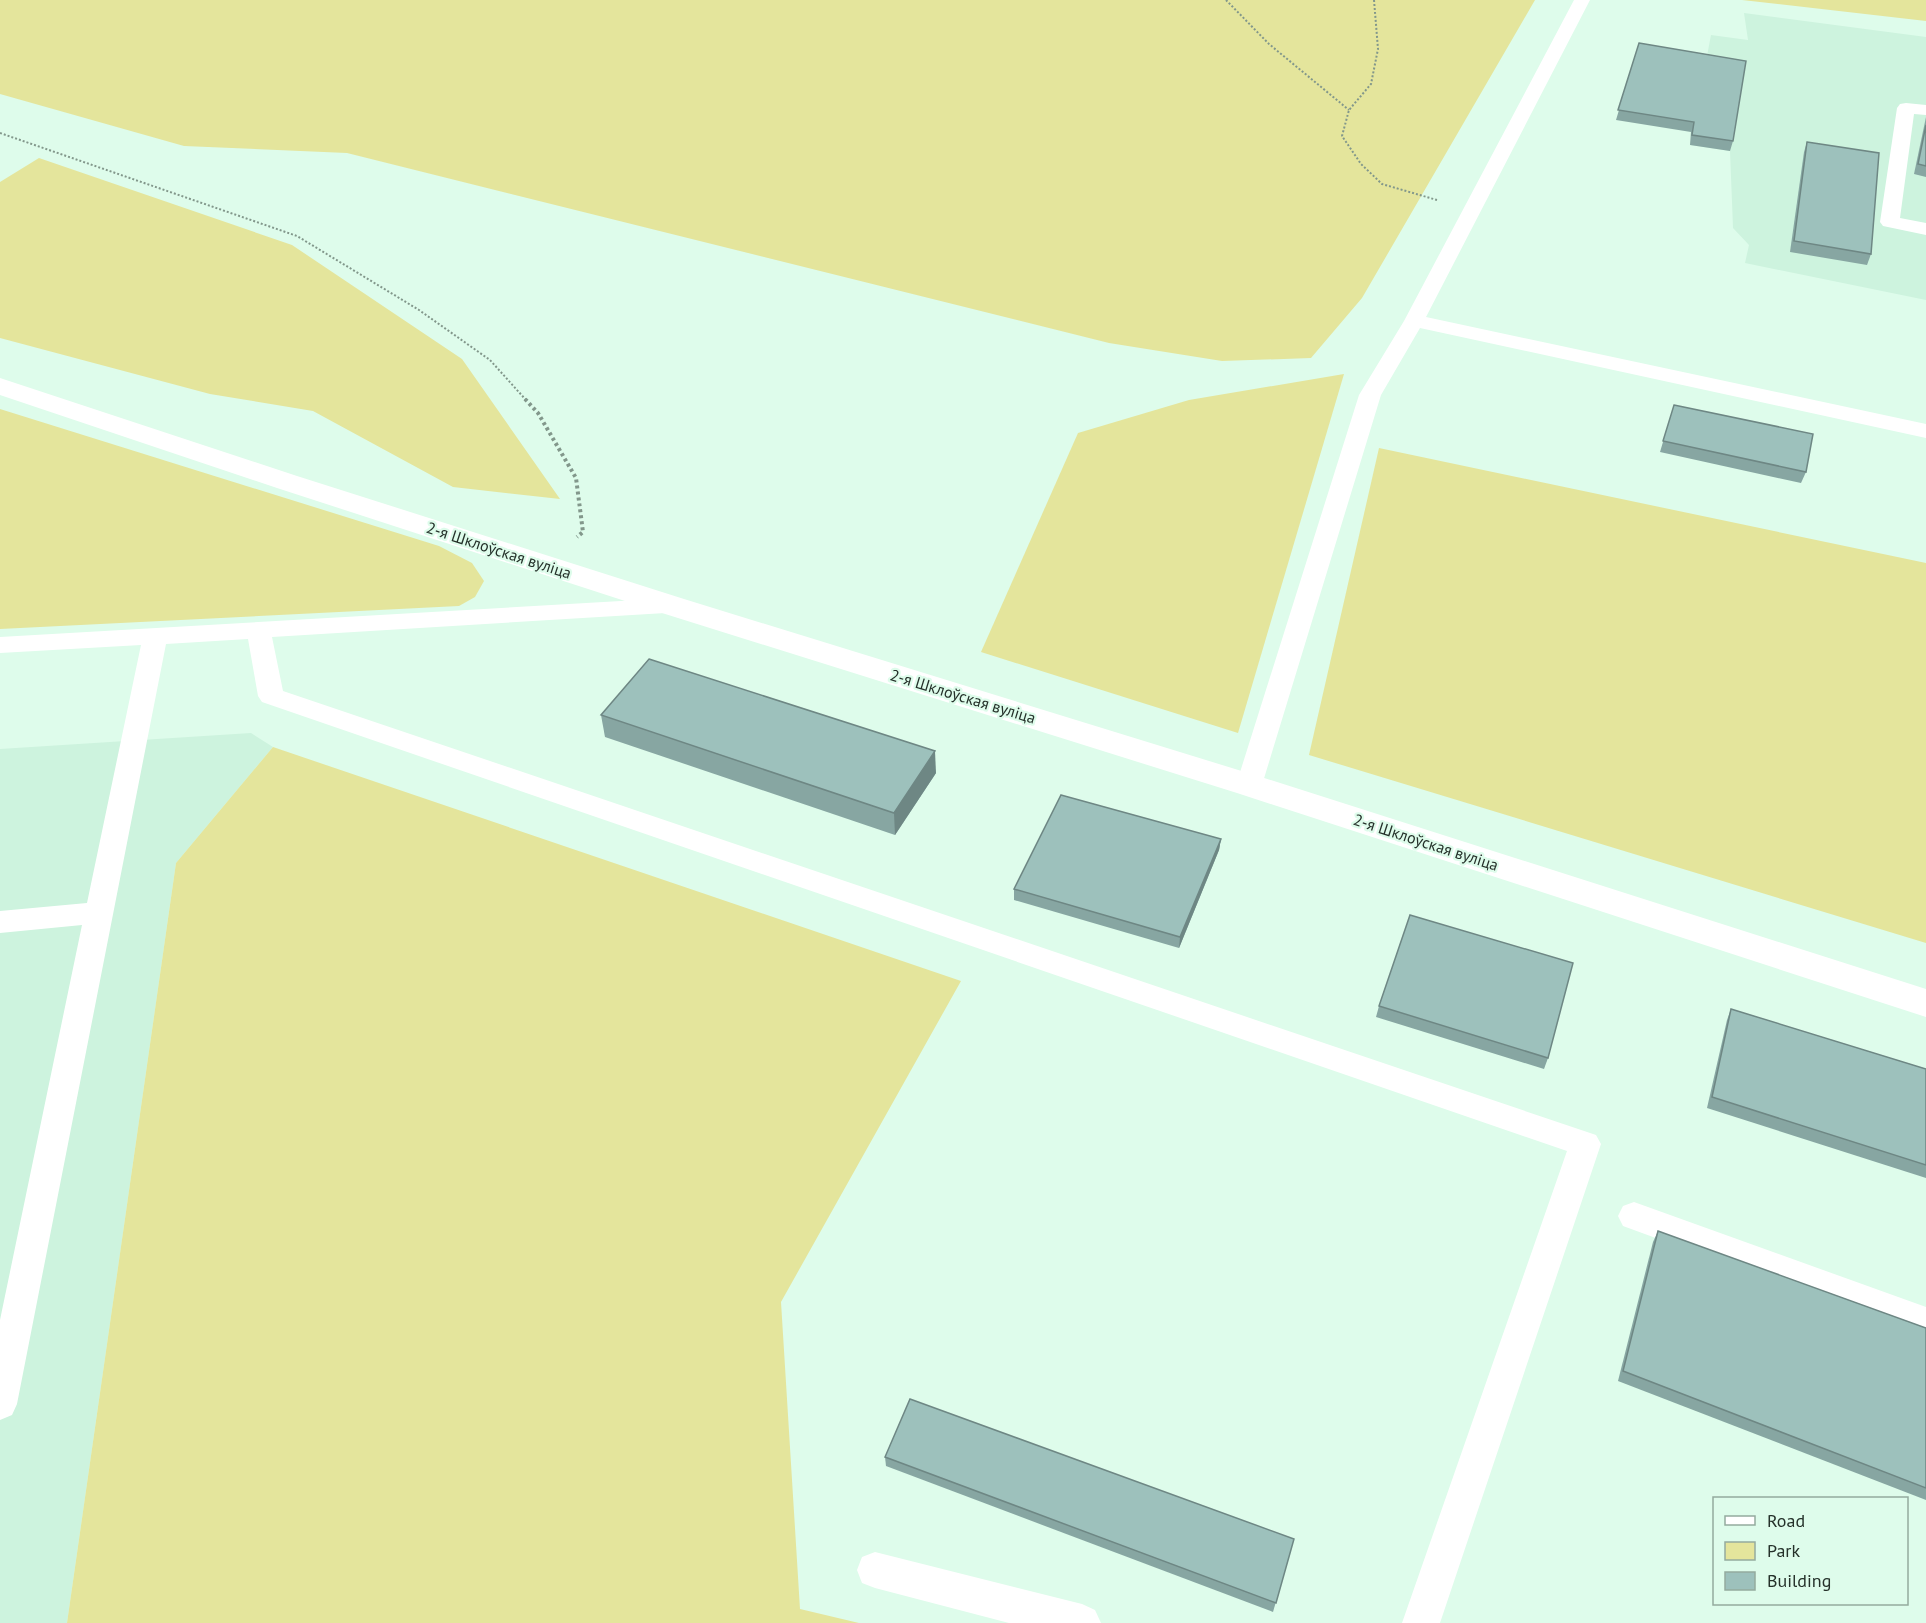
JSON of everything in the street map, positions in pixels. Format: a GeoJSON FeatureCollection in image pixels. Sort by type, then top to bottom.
{"type":"FeatureCollection","features":[{"type":"Feature","properties":{"kind":"street","name":"2-я Шклоўская вуліца"},"geometry":{"type":"LineString","coordinates":[[0,386],[548,566],[1250,785],[1926,1003]]}},
{"type":"Feature","properties":{"kind":"lane"},"geometry":{"type":"LineString","coordinates":[[1250,785],[1370,395],[1414,321],[1582,0]]}},
{"type":"Feature","properties":{"kind":"lane"},"geometry":{"type":"LineString","coordinates":[[1926,110],[1906,108],[1890,222],[1926,229]]}},
{"type":"Feature","properties":{"kind":"lane"},"geometry":{"type":"LineString","coordinates":[[1414,321],[1926,431]]}},
{"type":"Feature","properties":{"kind":"lane"},"geometry":{"type":"LineString","coordinates":[[0,645],[673,606]]}},
{"type":"Feature","properties":{"kind":"lane"},"geometry":{"type":"LineString","coordinates":[[258,629],[271,696],[1585,1144],[1422,1623]]}},
{"type":"Feature","properties":{"kind":"lane"},"geometry":{"type":"LineString","coordinates":[[0,1404],[155,635]]}},
{"type":"Feature","properties":{"kind":"lane"},"geometry":{"type":"LineString","coordinates":[[0,922],[99,913]]}},
{"type":"Feature","properties":{"kind":"lane"},"geometry":{"type":"LineString","coordinates":[[1634,1216],[1926,1322]]}},
{"type":"Feature","properties":{"kind":"lane"},"geometry":{"type":"LineString","coordinates":[[875,1570],[1082,1623]]}},
{"type":"Feature","properties":{"kind":"path"},"geometry":{"type":"LineString","coordinates":[[1226,0],[1269,44],[1349,110]]}},
{"type":"Feature","properties":{"kind":"path"},"geometry":{"type":"LineString","coordinates":[[1374,0],[1378,49],[1371,84],[1349,110],[1342,136],[1361,164],[1382,184],[1420,197],[1474,207]]}},
{"type":"Feature","properties":{"kind":"path"},"geometry":{"type":"LineString","coordinates":[[0,133],[297,236],[419,310],[490,360],[538,413],[576,478],[583,532],[548,566]]}},
{"type":"Feature","properties":{"kind":"shaded area"},"geometry":{"type":"Polygon","coordinates":[[[1744,13],[1926,37],[1926,300],[1745,263],[1749,245],[1733,228],[1730,151],[1690,145],[1711,35],[1748,40],[1744,13]]]}},
{"type":"Feature","properties":{"kind":"shaded area"},"geometry":{"type":"Polygon","coordinates":[[[251,733],[273,747],[176,863],[67,1623],[0,1623],[0,749],[251,733]]]}},
{"type":"Feature","properties":{"kind":"green space"},"geometry":{"type":"Polygon","coordinates":[[[0,0],[1535,0],[1362,298],[1311,358],[1222,361],[1109,343],[347,153],[184,146],[0,94],[0,0]]]}},
{"type":"Feature","properties":{"kind":"green space"},"geometry":{"type":"Polygon","coordinates":[[[1742,0],[1926,0],[1926,21],[1742,0]]]}},
{"type":"Feature","properties":{"kind":"green space"},"geometry":{"type":"Polygon","coordinates":[[[39,158],[292,245],[462,359],[560,499],[453,487],[313,411],[210,394],[0,338],[0,182],[39,158]]]}},
{"type":"Feature","properties":{"kind":"green space"},"geometry":{"type":"Polygon","coordinates":[[[1344,374],[1238,733],[981,652],[1078,433],[1189,400],[1344,374]]]}},
{"type":"Feature","properties":{"kind":"green space"},"geometry":{"type":"Polygon","coordinates":[[[0,409],[439,546],[472,563],[484,581],[475,597],[459,606],[0,629],[0,409]]]}},
{"type":"Feature","properties":{"kind":"green space"},"geometry":{"type":"Polygon","coordinates":[[[1379,448],[1926,563],[1926,943],[1309,755],[1379,448]]]}},
{"type":"Feature","properties":{"kind":"green space"},"geometry":{"type":"Polygon","coordinates":[[[273,747],[961,981],[781,1302],[800,1609],[859,1623],[67,1623],[176,863],[273,747]]]}},
{"type":"Feature","properties":{"kind":"building"},"geometry":{"type":"Polygon","coordinates":[[[1639,43],[1746,61],[1733,141],[1692,135],[1694,122],[1618,110],[1639,43]]]}},
{"type":"Feature","properties":{"kind":"building"},"geometry":{"type":"Polygon","coordinates":[[[1926,125],[1926,166],[1918,164],[1926,125]]]}},
{"type":"Feature","properties":{"kind":"building"},"geometry":{"type":"Polygon","coordinates":[[[1807,142],[1879,153],[1871,254],[1794,241],[1807,142]]]}},
{"type":"Feature","properties":{"kind":"building"},"geometry":{"type":"Polygon","coordinates":[[[1674,405],[1813,434],[1806,472],[1663,441],[1674,405]]]}},
{"type":"Feature","properties":{"kind":"building"},"geometry":{"type":"Polygon","coordinates":[[[649,659],[935,751],[894,813],[601,715],[649,659]]]}},
{"type":"Feature","properties":{"kind":"building"},"geometry":{"type":"Polygon","coordinates":[[[1061,795],[1221,839],[1180,937],[1014,889],[1061,795]]]}},
{"type":"Feature","properties":{"kind":"building"},"geometry":{"type":"Polygon","coordinates":[[[1410,915],[1573,963],[1548,1058],[1379,1006],[1410,915]]]}},
{"type":"Feature","properties":{"kind":"building"},"geometry":{"type":"Polygon","coordinates":[[[1731,1009],[1926,1069],[1926,1165],[1712,1097],[1731,1009]]]}},
{"type":"Feature","properties":{"kind":"building"},"geometry":{"type":"Polygon","coordinates":[[[1658,1231],[1926,1328],[1926,1488],[1623,1371],[1658,1231]]]}},
{"type":"Feature","properties":{"kind":"building"},"geometry":{"type":"Polygon","coordinates":[[[910,1399],[1294,1539],[1276,1603],[885,1457],[910,1399]]]}}]}
